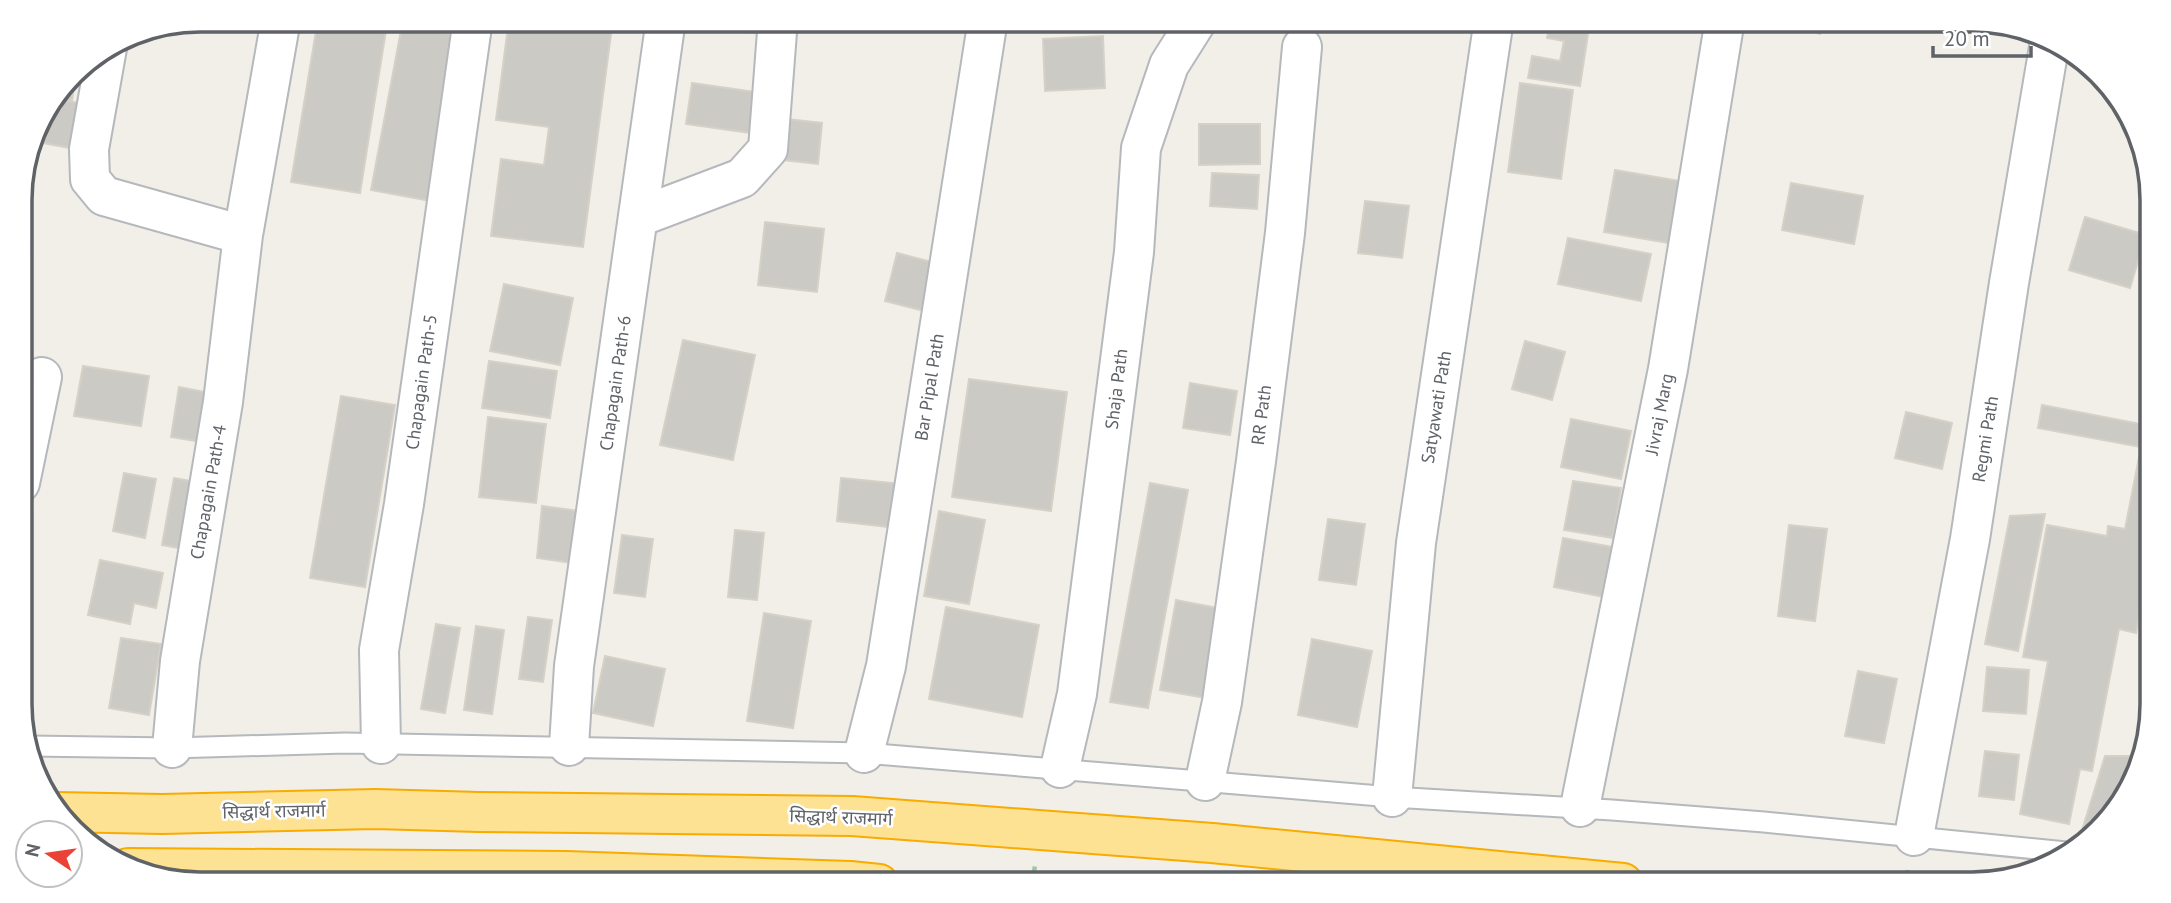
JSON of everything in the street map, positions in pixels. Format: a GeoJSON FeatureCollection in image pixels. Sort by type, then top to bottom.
{"type":"FeatureCollection","features":[{"type":"Feature","properties":{"kind":"highway","name":"सिद्धार्थ राजमार्ग"},"geometry":{"type":"LineString","coordinates":[[72,812],[162,814],[375,809],[852,816],[1212,843],[1502,871]]}},
{"type":"Feature","properties":{"kind":"highway"},"geometry":{"type":"LineString","coordinates":[[169,868],[591,872]]}},
{"type":"Feature","properties":{"kind":"street","name":"Chapagain Path-4"},"geometry":{"type":"LineString","coordinates":[[172,748],[180,661],[223,402],[243,235],[279,31]]}},
{"type":"Feature","properties":{"kind":"street","name":"Chapagain Path-5"},"geometry":{"type":"LineString","coordinates":[[381,744],[379,650],[406,490],[470,31]]}},
{"type":"Feature","properties":{"kind":"street","name":"Chapagain Path-6"},"geometry":{"type":"LineString","coordinates":[[569,746],[575,666],[664,31]]}},
{"type":"Feature","properties":{"kind":"street"},"geometry":{"type":"LineString","coordinates":[[639,217],[742,178],[768,149],[777,31]]}},
{"type":"Feature","properties":{"kind":"street","name":"Bar Pipal Path"},"geometry":{"type":"LineString","coordinates":[[864,753],[886,666],[986,31]]}},
{"type":"Feature","properties":{"kind":"street","name":"Shaja Path"},"geometry":{"type":"LineString","coordinates":[[1060,768],[1079,681],[1133,252],[1141,148],[1169,65],[1190,31]]}},
{"type":"Feature","properties":{"kind":"street","name":"Satyawati Path"},"geometry":{"type":"LineString","coordinates":[[1392,797],[1416,543],[1492,31]]}},
{"type":"Feature","properties":{"kind":"street","name":"Jivraj Marg"},"geometry":{"type":"LineString","coordinates":[[1580,807],[1668,369],[1723,31]]}},
{"type":"Feature","properties":{"kind":"street","name":"RR Path"},"geometry":{"type":"LineString","coordinates":[[1205,781],[1222,702],[1254,474],[1285,233],[1302,47]]}},
{"type":"Feature","properties":{"kind":"street","name":"Regmi Path"},"geometry":{"type":"LineString","coordinates":[[1914,836],[1970,539],[2011,269],[2048,50]]}},
{"type":"Feature","properties":{"kind":"street"},"geometry":{"type":"LineString","coordinates":[[105,61],[89,149],[90,179],[104,196],[243,235]]}},
{"type":"Feature","properties":{"kind":"street"},"geometry":{"type":"LineString","coordinates":[[32,425],[42,377]]}},
{"type":"Feature","properties":{"kind":"lane"},"geometry":{"type":"LineString","coordinates":[[37,746],[172,748],[381,744],[864,753],[1392,797],[1580,807],[2053,851]]}},
{"type":"Feature","properties":{"kind":"building"},"geometry":{"type":"Polygon","coordinates":[[[316,31],[386,31],[360,193],[291,182],[316,31]]]}},
{"type":"Feature","properties":{"kind":"building"},"geometry":{"type":"Polygon","coordinates":[[[401,31],[435,31],[463,36],[431,201],[371,190],[401,31]]]}},
{"type":"Feature","properties":{"kind":"building"},"geometry":{"type":"Polygon","coordinates":[[[507,31],[611,31],[583,247],[491,236],[501,159],[544,165],[549,127],[496,120],[507,31]]]}},
{"type":"Feature","properties":{"kind":"building"},"geometry":{"type":"Polygon","coordinates":[[[728,31],[767,31],[767,34],[728,31]]]}},
{"type":"Feature","properties":{"kind":"building"},"geometry":{"type":"Polygon","coordinates":[[[1548,31],[1588,31],[1580,86],[1528,78],[1532,56],[1560,61],[1564,41],[1547,38],[1548,31]]]}},
{"type":"Feature","properties":{"kind":"building"},"geometry":{"type":"Polygon","coordinates":[[[1103,36],[1105,88],[1045,91],[1043,39],[1103,36]]]}},
{"type":"Feature","properties":{"kind":"building"},"geometry":{"type":"Polygon","coordinates":[[[692,83],[756,92],[751,133],[686,124],[692,83]]]}},
{"type":"Feature","properties":{"kind":"building"},"geometry":{"type":"Polygon","coordinates":[[[1520,83],[1573,90],[1561,179],[1508,172],[1520,83]]]}},
{"type":"Feature","properties":{"kind":"building"},"geometry":{"type":"Polygon","coordinates":[[[74,88],[72,100],[65,99],[74,88]]]}},
{"type":"Feature","properties":{"kind":"building"},"geometry":{"type":"Polygon","coordinates":[[[64,100],[79,103],[70,148],[41,143],[64,100]]]}},
{"type":"Feature","properties":{"kind":"building"},"geometry":{"type":"Polygon","coordinates":[[[778,118],[822,123],[818,164],[774,159],[778,118]]]}},
{"type":"Feature","properties":{"kind":"building"},"geometry":{"type":"Polygon","coordinates":[[[1199,124],[1260,124],[1260,164],[1199,165],[1199,124]]]}},
{"type":"Feature","properties":{"kind":"building"},"geometry":{"type":"Polygon","coordinates":[[[1615,170],[1680,181],[1669,243],[1604,232],[1615,170]]]}},
{"type":"Feature","properties":{"kind":"building"},"geometry":{"type":"Polygon","coordinates":[[[1212,173],[1259,175],[1257,209],[1210,206],[1212,173]]]}},
{"type":"Feature","properties":{"kind":"building"},"geometry":{"type":"Polygon","coordinates":[[[1791,183],[1863,196],[1854,244],[1782,230],[1791,183]]]}},
{"type":"Feature","properties":{"kind":"building"},"geometry":{"type":"Polygon","coordinates":[[[1365,201],[1409,206],[1402,258],[1358,253],[1365,201]]]}},
{"type":"Feature","properties":{"kind":"building"},"geometry":{"type":"Polygon","coordinates":[[[2085,217],[2140,233],[2140,255],[2130,288],[2069,270],[2085,217]]]}},
{"type":"Feature","properties":{"kind":"building"},"geometry":{"type":"Polygon","coordinates":[[[765,222],[824,229],[817,292],[758,285],[765,222]]]}},
{"type":"Feature","properties":{"kind":"building"},"geometry":{"type":"Polygon","coordinates":[[[1568,238],[1651,254],[1641,301],[1558,284],[1568,238]]]}},
{"type":"Feature","properties":{"kind":"building"},"geometry":{"type":"Polygon","coordinates":[[[897,253],[943,265],[932,313],[885,301],[897,253]]]}},
{"type":"Feature","properties":{"kind":"building"},"geometry":{"type":"Polygon","coordinates":[[[504,284],[573,298],[560,365],[490,351],[504,284]]]}},
{"type":"Feature","properties":{"kind":"building"},"geometry":{"type":"Polygon","coordinates":[[[683,340],[755,355],[733,460],[660,445],[683,340]]]}},
{"type":"Feature","properties":{"kind":"building"},"geometry":{"type":"Polygon","coordinates":[[[1525,341],[1565,352],[1552,400],[1512,389],[1525,341]]]}},
{"type":"Feature","properties":{"kind":"building"},"geometry":{"type":"Polygon","coordinates":[[[489,361],[557,371],[550,418],[482,408],[489,361]]]}},
{"type":"Feature","properties":{"kind":"building"},"geometry":{"type":"Polygon","coordinates":[[[83,366],[149,376],[141,426],[74,416],[83,366]]]}},
{"type":"Feature","properties":{"kind":"building"},"geometry":{"type":"Polygon","coordinates":[[[969,379],[1067,392],[1051,511],[952,497],[969,379]]]}},
{"type":"Feature","properties":{"kind":"building"},"geometry":{"type":"Polygon","coordinates":[[[1190,383],[1237,391],[1230,435],[1183,428],[1190,383]]]}},
{"type":"Feature","properties":{"kind":"building"},"geometry":{"type":"Polygon","coordinates":[[[179,387],[210,393],[202,442],[171,437],[179,387]]]}},
{"type":"Feature","properties":{"kind":"building"},"geometry":{"type":"Polygon","coordinates":[[[341,396],[395,405],[365,587],[310,578],[341,396]]]}},
{"type":"Feature","properties":{"kind":"building"},"geometry":{"type":"Polygon","coordinates":[[[2042,405],[2140,424],[2140,447],[2038,428],[2042,405]]]}},
{"type":"Feature","properties":{"kind":"building"},"geometry":{"type":"Polygon","coordinates":[[[1906,412],[1952,423],[1942,469],[1895,458],[1906,412]]]}},
{"type":"Feature","properties":{"kind":"building"},"geometry":{"type":"Polygon","coordinates":[[[488,417],[546,424],[536,503],[479,497],[488,417]]]}},
{"type":"Feature","properties":{"kind":"building"},"geometry":{"type":"Polygon","coordinates":[[[1571,419],[1631,431],[1621,479],[1561,467],[1571,419]]]}},
{"type":"Feature","properties":{"kind":"building"},"geometry":{"type":"Polygon","coordinates":[[[2140,452],[2140,612],[2136,633],[2119,629],[2092,771],[2080,769],[2069,824],[2020,814],[2048,661],[2023,657],[2047,525],[2107,536],[2108,526],[2125,529],[2140,452]]]}},
{"type":"Feature","properties":{"kind":"building"},"geometry":{"type":"Polygon","coordinates":[[[124,473],[156,479],[145,538],[113,531],[124,473]]]}},
{"type":"Feature","properties":{"kind":"building"},"geometry":{"type":"Polygon","coordinates":[[[174,478],[207,484],[194,551],[162,545],[174,478]]]}},
{"type":"Feature","properties":{"kind":"building"},"geometry":{"type":"Polygon","coordinates":[[[841,478],[901,484],[896,528],[837,521],[841,478]]]}},
{"type":"Feature","properties":{"kind":"building"},"geometry":{"type":"Polygon","coordinates":[[[1573,481],[1621,488],[1613,538],[1564,530],[1573,481]]]}},
{"type":"Feature","properties":{"kind":"building"},"geometry":{"type":"Polygon","coordinates":[[[1150,483],[1188,490],[1148,708],[1110,702],[1150,483]]]}},
{"type":"Feature","properties":{"kind":"building"},"geometry":{"type":"Polygon","coordinates":[[[542,506],[579,511],[573,563],[537,558],[542,506]]]}},
{"type":"Feature","properties":{"kind":"building"},"geometry":{"type":"Polygon","coordinates":[[[939,511],[985,520],[969,604],[924,596],[939,511]]]}},
{"type":"Feature","properties":{"kind":"building"},"geometry":{"type":"Polygon","coordinates":[[[2045,514],[2018,651],[1985,644],[2010,516],[2045,514]]]}},
{"type":"Feature","properties":{"kind":"building"},"geometry":{"type":"Polygon","coordinates":[[[1328,519],[1365,524],[1356,585],[1319,580],[1328,519]]]}},
{"type":"Feature","properties":{"kind":"building"},"geometry":{"type":"Polygon","coordinates":[[[1789,525],[1827,529],[1815,621],[1778,616],[1789,525]]]}},
{"type":"Feature","properties":{"kind":"building"},"geometry":{"type":"Polygon","coordinates":[[[735,530],[764,533],[757,600],[728,597],[735,530]]]}},
{"type":"Feature","properties":{"kind":"building"},"geometry":{"type":"Polygon","coordinates":[[[622,535],[653,539],[645,597],[614,593],[622,535]]]}},
{"type":"Feature","properties":{"kind":"building"},"geometry":{"type":"Polygon","coordinates":[[[1563,538],[1613,547],[1604,597],[1554,587],[1563,538]]]}},
{"type":"Feature","properties":{"kind":"building"},"geometry":{"type":"Polygon","coordinates":[[[100,560],[163,573],[156,608],[134,603],[130,624],[88,615],[100,560]]]}},
{"type":"Feature","properties":{"kind":"building"},"geometry":{"type":"Polygon","coordinates":[[[1176,600],[1228,610],[1212,699],[1160,690],[1176,600]]]}},
{"type":"Feature","properties":{"kind":"building"},"geometry":{"type":"Polygon","coordinates":[[[946,607],[1039,625],[1022,717],[929,699],[946,607]]]}},
{"type":"Feature","properties":{"kind":"building"},"geometry":{"type":"Polygon","coordinates":[[[764,613],[811,621],[793,728],[747,721],[764,613]]]}},
{"type":"Feature","properties":{"kind":"building"},"geometry":{"type":"Polygon","coordinates":[[[528,617],[552,620],[543,682],[519,679],[528,617]]]}},
{"type":"Feature","properties":{"kind":"building"},"geometry":{"type":"Polygon","coordinates":[[[436,624],[460,628],[445,713],[421,709],[436,624]]]}},
{"type":"Feature","properties":{"kind":"building"},"geometry":{"type":"Polygon","coordinates":[[[476,626],[504,630],[492,714],[464,710],[476,626]]]}},
{"type":"Feature","properties":{"kind":"building"},"geometry":{"type":"Polygon","coordinates":[[[121,638],[161,644],[149,715],[109,708],[121,638]]]}},
{"type":"Feature","properties":{"kind":"building"},"geometry":{"type":"Polygon","coordinates":[[[1312,639],[1372,651],[1357,727],[1298,715],[1312,639]]]}},
{"type":"Feature","properties":{"kind":"building"},"geometry":{"type":"Polygon","coordinates":[[[605,656],[665,669],[653,726],[593,713],[605,656]]]}},
{"type":"Feature","properties":{"kind":"building"},"geometry":{"type":"Polygon","coordinates":[[[1987,667],[2029,670],[2026,714],[1983,711],[1987,667]]]}},
{"type":"Feature","properties":{"kind":"building"},"geometry":{"type":"Polygon","coordinates":[[[1858,671],[1897,679],[1884,743],[1845,736],[1858,671]]]}},
{"type":"Feature","properties":{"kind":"building"},"geometry":{"type":"Polygon","coordinates":[[[1985,751],[2019,755],[2014,800],[1979,796],[1985,751]]]}},
{"type":"Feature","properties":{"kind":"building"},"geometry":{"type":"Polygon","coordinates":[[[2105,756],[2131,756],[2117,788],[2105,806],[2083,827],[2105,756]]]}}]}
